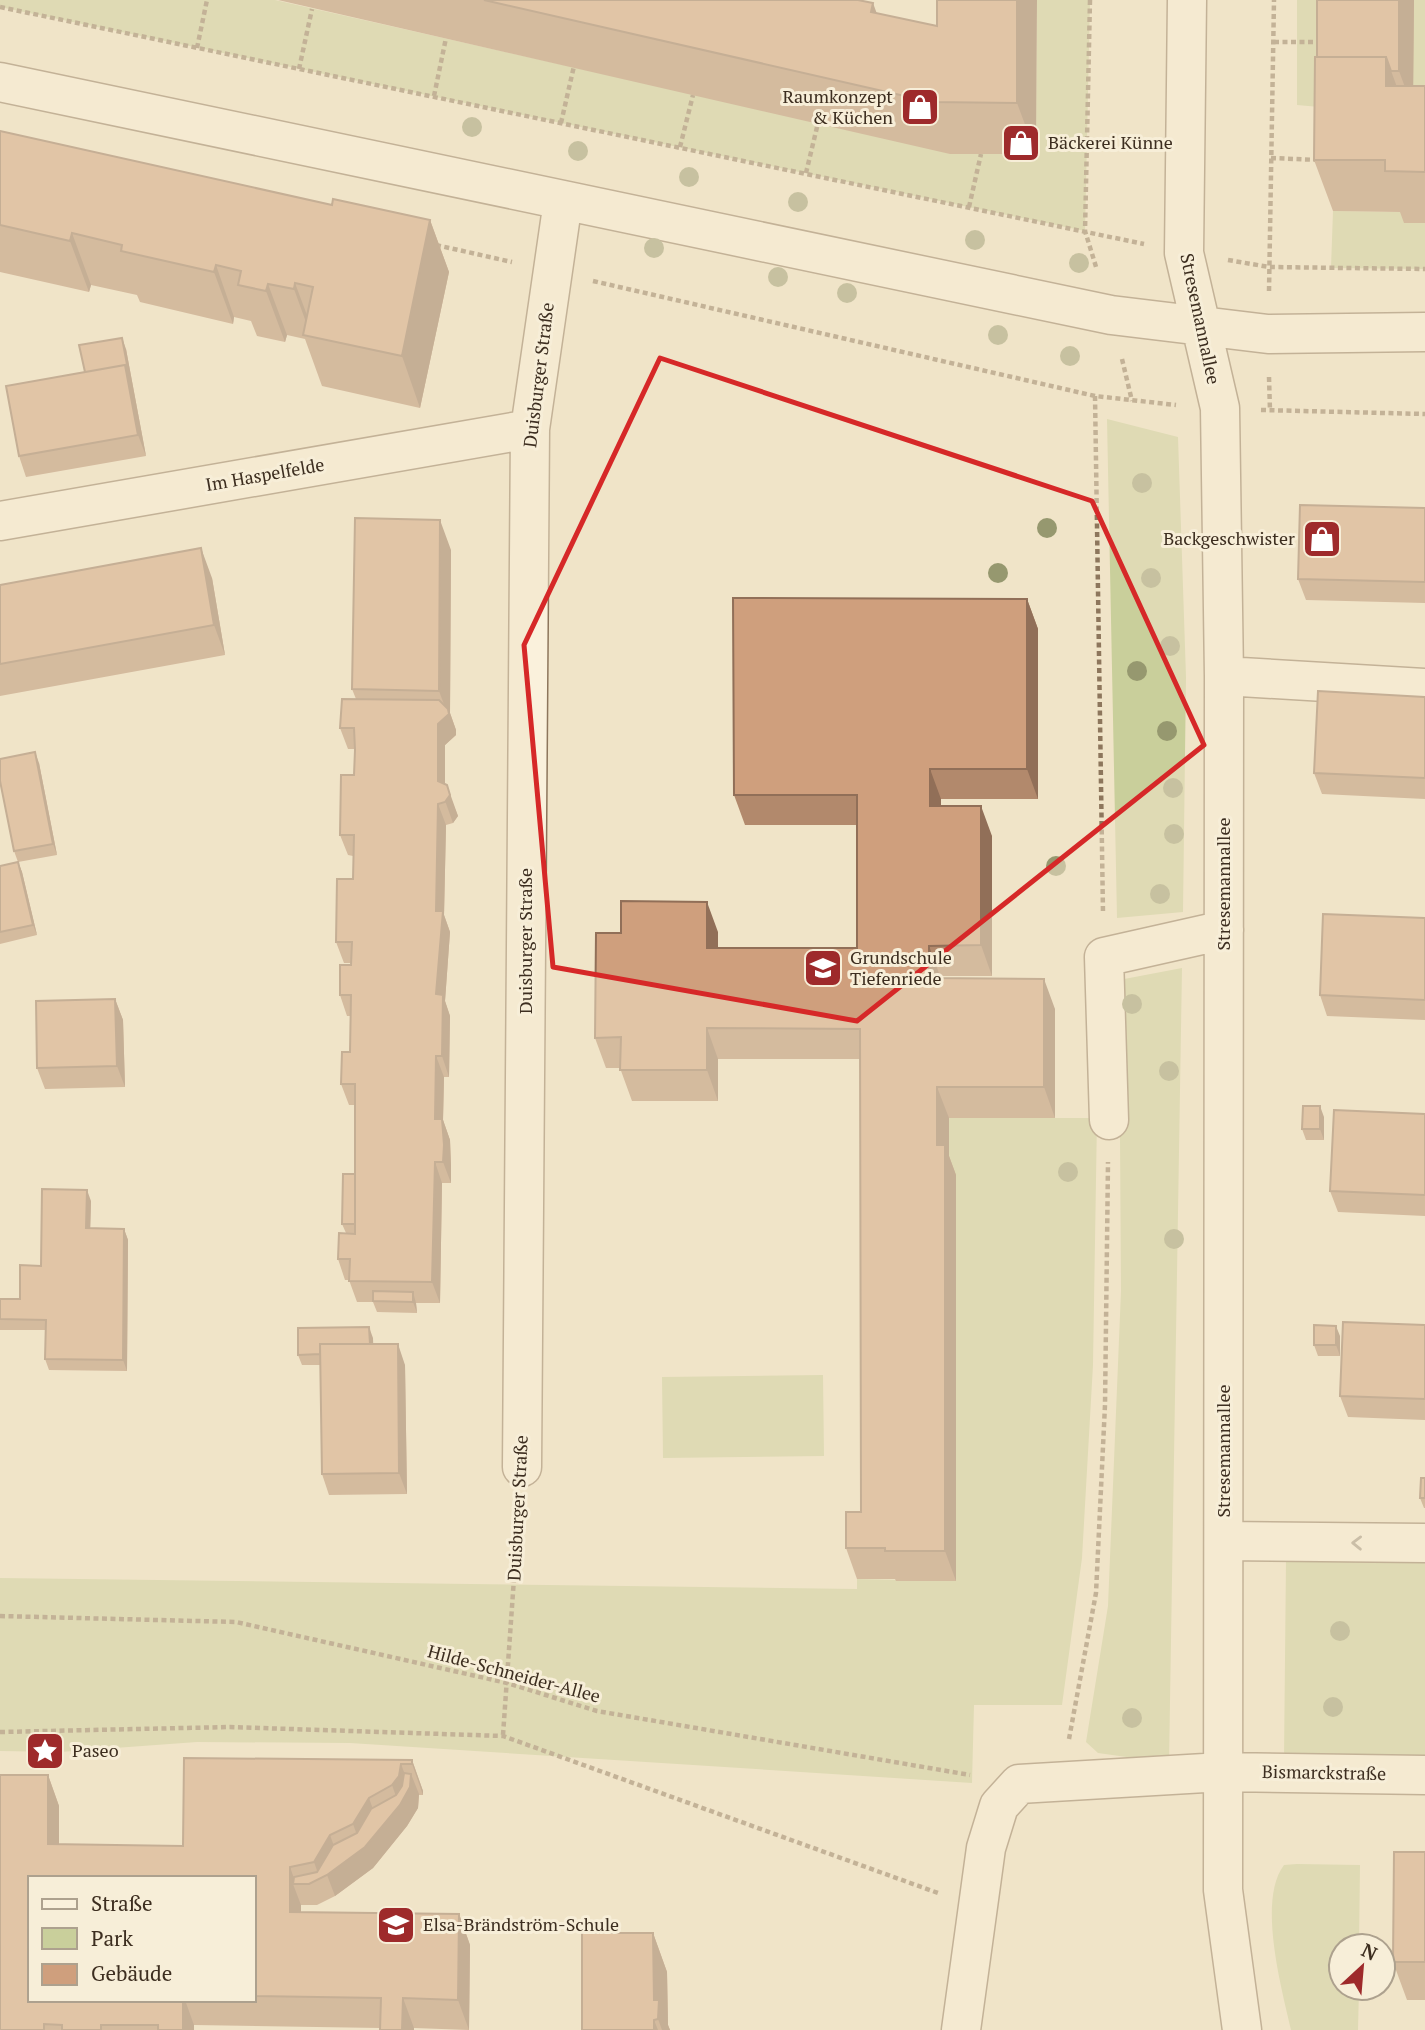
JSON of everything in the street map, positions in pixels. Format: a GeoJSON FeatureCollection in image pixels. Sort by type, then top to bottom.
{"type":"FeatureCollection","features":[{"type":"Feature","properties":{"kind":"street","name":"Stresemannallee"},"geometry":{"type":"LineString","coordinates":[[1188,0],[1184,253],[1220,408],[1224,676],[1223,1890],[1242,2030]]}},
{"type":"Feature","properties":{"kind":"street"},"geometry":{"type":"LineString","coordinates":[[0,82],[1111,315],[1268,334],[1425,332]]}},
{"type":"Feature","properties":{"kind":"street","name":"Duisburger Straße"},"geometry":{"type":"LineString","coordinates":[[522,1467],[530,429],[563,201]]}},
{"type":"Feature","properties":{"kind":"street","name":"Im Haspelfelde"},"geometry":{"type":"LineString","coordinates":[[0,521],[530,429]]}},
{"type":"Feature","properties":{"kind":"street"},"geometry":{"type":"LineString","coordinates":[[1224,676],[1425,688]]}},
{"type":"Feature","properties":{"kind":"street"},"geometry":{"type":"LineString","coordinates":[[1108,1120],[1104,957],[1224,930]]}},
{"type":"Feature","properties":{"kind":"street"},"geometry":{"type":"LineString","coordinates":[[1224,1541],[1425,1543]]}},
{"type":"Feature","properties":{"kind":"street"},"geometry":{"type":"LineString","coordinates":[[961,2030],[986,1848],[999,1806],[1019,1784],[1222,1772]]}},
{"type":"Feature","properties":{"kind":"street","name":"Bismarckstraße"},"geometry":{"type":"LineString","coordinates":[[1222,1772],[1425,1775]]}},
{"type":"Feature","properties":{"kind":"path"},"geometry":{"type":"LineString","coordinates":[[197,48],[207,0]]}},
{"type":"Feature","properties":{"kind":"path"},"geometry":{"type":"LineString","coordinates":[[1085,231],[1090,0]]}},
{"type":"Feature","properties":{"kind":"path"},"geometry":{"type":"LineString","coordinates":[[1269,267],[1274,0]]}},
{"type":"Feature","properties":{"kind":"path"},"geometry":{"type":"LineString","coordinates":[[0,7],[1184,253],[1269,267],[1425,269]]}},
{"type":"Feature","properties":{"kind":"path"},"geometry":{"type":"LineString","coordinates":[[299,69],[312,9]]}},
{"type":"Feature","properties":{"kind":"path"},"geometry":{"type":"LineString","coordinates":[[434,96],[446,38]]}},
{"type":"Feature","properties":{"kind":"path"},"geometry":{"type":"LineString","coordinates":[[1274,42],[1331,41]]}},
{"type":"Feature","properties":{"kind":"path"},"geometry":{"type":"LineString","coordinates":[[561,123],[574,66]]}},
{"type":"Feature","properties":{"kind":"path"},"geometry":{"type":"LineString","coordinates":[[680,147],[693,95]]}},
{"type":"Feature","properties":{"kind":"path"},"geometry":{"type":"LineString","coordinates":[[806,173],[818,122]]}},
{"type":"Feature","properties":{"kind":"path"},"geometry":{"type":"LineString","coordinates":[[970,207],[981,154]]}},
{"type":"Feature","properties":{"kind":"path"},"geometry":{"type":"LineString","coordinates":[[1271,158],[1321,160]]}},
{"type":"Feature","properties":{"kind":"path"},"geometry":{"type":"LineString","coordinates":[[430,244],[1095,396],[1220,408],[1425,414]]}},
{"type":"Feature","properties":{"kind":"path"},"geometry":{"type":"LineString","coordinates":[[1095,396],[1104,957]]}},
{"type":"Feature","properties":{"kind":"path"},"geometry":{"type":"LineString","coordinates":[[1062,1782],[1096,1593],[1105,1405],[1108,1120]]}},
{"type":"Feature","properties":{"kind":"path","name":"Duisburger Straße"},"geometry":{"type":"LineString","coordinates":[[503,1736],[522,1467]]}},
{"type":"Feature","properties":{"kind":"path","name":"Hilde-Schneider-Allee"},"geometry":{"type":"LineString","coordinates":[[0,1616],[236,1622],[507,1683],[597,1711],[1019,1784]]}},
{"type":"Feature","properties":{"kind":"path"},"geometry":{"type":"LineString","coordinates":[[0,1732],[230,1727],[503,1736],[978,1907]]}},
{"type":"Feature","properties":{"kind":"highlighted area"},"geometry":{"type":"Polygon","coordinates":[[[660,358],[1092,501],[1204,745],[857,1021],[553,967],[524,645],[660,358]]]}},
{"type":"Feature","properties":{"kind":"green space"},"geometry":{"type":"Polygon","coordinates":[[[0,0],[275,0],[875,135],[1036,154],[1037,0],[1090,0],[1085,231],[0,7],[0,0]]]}},
{"type":"Feature","properties":{"kind":"green space"},"geometry":{"type":"Polygon","coordinates":[[[1297,0],[1331,0],[1331,108],[1297,105],[1297,0]]]}},
{"type":"Feature","properties":{"kind":"green space"},"geometry":{"type":"Polygon","coordinates":[[[1414,0],[1425,0],[1425,137],[1405,109],[1414,0]]]}},
{"type":"Feature","properties":{"kind":"green space"},"geometry":{"type":"Polygon","coordinates":[[[1333,211],[1404,212],[1404,223],[1425,223],[1425,269],[1331,268],[1333,211]]]}},
{"type":"Feature","properties":{"kind":"green space"},"geometry":{"type":"Polygon","coordinates":[[[1107,419],[1178,437],[1186,677],[1183,912],[1117,918],[1107,419]]]}},
{"type":"Feature","properties":{"kind":"green space"},"geometry":{"type":"Polygon","coordinates":[[[1182,968],[1169,1763],[1098,1753],[1086,1742],[1108,1606],[1121,1291],[1119,980],[1182,968]]]}},
{"type":"Feature","properties":{"kind":"green space"},"geometry":{"type":"Polygon","coordinates":[[[949,1118],[1097,1118],[1093,1365],[1082,1558],[1062,1705],[974,1705],[972,1783],[350,1743],[197,1742],[60,1752],[0,1751],[0,1578],[857,1589],[857,1579],[956,1581],[956,1176],[949,1175],[949,1118]]]}},
{"type":"Feature","properties":{"kind":"green space"},"geometry":{"type":"Polygon","coordinates":[[[823,1375],[824,1456],[663,1458],[662,1377],[823,1375]]]}},
{"type":"Feature","properties":{"kind":"green space"},"geometry":{"type":"Polygon","coordinates":[[[1286,1560],[1425,1561],[1425,1760],[1284,1758],[1286,1560]]]}},
{"type":"Feature","properties":{"kind":"green space"},"geometry":{"type":"Polygon","coordinates":[[[1284,1865],[1360,1865],[1359,1932],[1327,1932],[1327,2002],[1359,2002],[1358,2030],[1291,2030],[1278,1969],[1272,1922],[1276,1880],[1284,1865]]]}},
{"type":"Feature","properties":{"kind":"building"},"geometry":{"type":"Polygon","coordinates":[[[484,0],[858,0],[873,3],[871,12],[937,26],[937,0],[1017,0],[1017,103],[931,102],[484,0]]]}},
{"type":"Feature","properties":{"kind":"building"},"geometry":{"type":"Polygon","coordinates":[[[1317,0],[1399,0],[1399,71],[1391,71],[1386,57],[1317,57],[1317,0]]]}},
{"type":"Feature","properties":{"kind":"building"},"geometry":{"type":"Polygon","coordinates":[[[1315,57],[1386,57],[1386,86],[1425,86],[1425,172],[1385,171],[1385,160],[1314,160],[1315,57]]]}},
{"type":"Feature","properties":{"kind":"building"},"geometry":{"type":"Polygon","coordinates":[[[0,131],[332,205],[333,199],[430,220],[402,356],[303,335],[313,287],[295,283],[294,289],[268,284],[266,291],[238,285],[241,271],[216,265],[214,272],[121,251],[122,245],[72,233],[70,241],[0,225],[0,131]]]}},
{"type":"Feature","properties":{"kind":"building"},"geometry":{"type":"Polygon","coordinates":[[[122,338],[129,375],[125,365],[85,372],[79,345],[122,338]]]}},
{"type":"Feature","properties":{"kind":"building"},"geometry":{"type":"Polygon","coordinates":[[[125,365],[138,435],[19,456],[6,386],[125,365]]]}},
{"type":"Feature","properties":{"kind":"building"},"geometry":{"type":"Polygon","coordinates":[[[1300,505],[1425,508],[1425,582],[1298,579],[1300,505]]]}},
{"type":"Feature","properties":{"kind":"building"},"geometry":{"type":"Polygon","coordinates":[[[355,518],[440,520],[439,691],[352,689],[355,518]]]}},
{"type":"Feature","properties":{"kind":"building"},"geometry":{"type":"Polygon","coordinates":[[[201,548],[214,625],[0,664],[0,585],[201,548]]]}},
{"type":"Feature","properties":{"kind":"building"},"geometry":{"type":"Polygon","coordinates":[[[733,598],[1027,599],[1027,769],[930,769],[930,806],[981,806],[981,945],[929,946],[929,978],[1044,979],[1044,1087],[937,1087],[937,1145],[945,1145],[945,1551],[846,1548],[846,1512],[861,1512],[860,1029],[707,1028],[707,1070],[620,1070],[621,1037],[595,1038],[596,933],[621,933],[621,901],[707,902],[707,948],[857,948],[857,795],[734,795],[733,598]]]}},
{"type":"Feature","properties":{"kind":"building"},"geometry":{"type":"Polygon","coordinates":[[[1318,691],[1425,697],[1425,778],[1314,773],[1318,691]]]}},
{"type":"Feature","properties":{"kind":"building"},"geometry":{"type":"Polygon","coordinates":[[[342,699],[439,700],[449,714],[438,724],[438,781],[447,785],[450,795],[445,802],[438,804],[436,911],[443,911],[436,994],[443,995],[442,1056],[436,1056],[435,1119],[442,1119],[444,1145],[443,1162],[435,1162],[432,1282],[349,1281],[350,1259],[338,1259],[339,1233],[355,1234],[355,1084],[341,1084],[342,1052],[350,1052],[351,995],[340,995],[340,965],[351,965],[352,942],[336,942],[337,879],[353,879],[354,835],[340,835],[341,775],[354,775],[355,750],[354,728],[340,728],[342,699]]]}},
{"type":"Feature","properties":{"kind":"building"},"geometry":{"type":"Polygon","coordinates":[[[35,752],[53,844],[14,851],[0,781],[0,759],[35,752]]]}},
{"type":"Feature","properties":{"kind":"building"},"geometry":{"type":"Polygon","coordinates":[[[18,862],[33,925],[0,932],[0,866],[18,862]]]}},
{"type":"Feature","properties":{"kind":"building"},"geometry":{"type":"Polygon","coordinates":[[[1323,914],[1425,918],[1425,1000],[1320,995],[1323,914]]]}},
{"type":"Feature","properties":{"kind":"building"},"geometry":{"type":"Polygon","coordinates":[[[115,999],[117,1066],[37,1068],[36,1001],[115,999]]]}},
{"type":"Feature","properties":{"kind":"building"},"geometry":{"type":"Polygon","coordinates":[[[1303,1106],[1320,1106],[1320,1129],[1302,1129],[1303,1106]]]}},
{"type":"Feature","properties":{"kind":"building"},"geometry":{"type":"Polygon","coordinates":[[[1334,1110],[1425,1114],[1425,1195],[1330,1191],[1334,1110]]]}},
{"type":"Feature","properties":{"kind":"building"},"geometry":{"type":"Polygon","coordinates":[[[343,1174],[355,1174],[355,1224],[342,1224],[343,1174]]]}},
{"type":"Feature","properties":{"kind":"building"},"geometry":{"type":"Polygon","coordinates":[[[42,1189],[87,1190],[86,1228],[124,1229],[123,1360],[45,1359],[46,1320],[0,1319],[0,1299],[20,1299],[20,1265],[41,1266],[42,1189]]]}},
{"type":"Feature","properties":{"kind":"building"},"geometry":{"type":"Polygon","coordinates":[[[373,1291],[413,1292],[413,1302],[373,1301],[373,1291]]]}},
{"type":"Feature","properties":{"kind":"building"},"geometry":{"type":"Polygon","coordinates":[[[1343,1322],[1425,1325],[1425,1399],[1340,1396],[1343,1322]]]}},
{"type":"Feature","properties":{"kind":"building"},"geometry":{"type":"Polygon","coordinates":[[[1314,1325],[1336,1326],[1336,1345],[1314,1345],[1314,1325]]]}},
{"type":"Feature","properties":{"kind":"building"},"geometry":{"type":"Polygon","coordinates":[[[369,1327],[370,1344],[320,1344],[320,1354],[298,1355],[298,1328],[369,1327]]]}},
{"type":"Feature","properties":{"kind":"building"},"geometry":{"type":"Polygon","coordinates":[[[320,1344],[398,1344],[399,1473],[322,1474],[320,1344]]]}},
{"type":"Feature","properties":{"kind":"building"},"geometry":{"type":"Polygon","coordinates":[[[1421,1478],[1425,1478],[1425,1498],[1420,1498],[1421,1478]]]}},
{"type":"Feature","properties":{"kind":"building"},"geometry":{"type":"Polygon","coordinates":[[[184,1758],[412,1760],[412,1764],[401,1764],[399,1776],[392,1785],[369,1798],[353,1824],[330,1835],[314,1862],[290,1867],[290,1912],[459,1914],[458,2000],[403,1998],[402,2030],[380,2030],[381,1998],[256,1996],[256,1876],[28,1876],[28,2002],[183,2002],[183,2030],[158,2030],[158,2025],[101,2025],[101,2030],[62,2030],[62,2025],[44,2024],[44,2030],[0,2030],[0,1775],[48,1775],[48,1844],[183,1846],[184,1758]]]}},
{"type":"Feature","properties":{"kind":"building"},"geometry":{"type":"Polygon","coordinates":[[[404,1773],[411,1774],[410,1787],[400,1805],[365,1847],[327,1875],[309,1884],[293,1884],[294,1877],[317,1872],[333,1845],[357,1833],[371,1809],[396,1795],[402,1786],[404,1773]]]}},
{"type":"Feature","properties":{"kind":"building"},"geometry":{"type":"Polygon","coordinates":[[[1394,1852],[1425,1852],[1425,1962],[1397,1962],[1397,1932],[1393,1932],[1394,1852]]]}},
{"type":"Feature","properties":{"kind":"building"},"geometry":{"type":"Polygon","coordinates":[[[582,1933],[653,1933],[654,2000],[659,2000],[658,2019],[654,2020],[654,2030],[582,2030],[582,1933]]]}},
{"type":"Feature","properties":{"kind":"place","name":"Raumkonzept & Küchen"},"geometry":{"type":"Point","coordinates":[920,107]}},
{"type":"Feature","properties":{"kind":"place","name":"Bäckerei Künne"},"geometry":{"type":"Point","coordinates":[1021,143]}},
{"type":"Feature","properties":{"kind":"place","name":"Backgeschwister"},"geometry":{"type":"Point","coordinates":[1322,539]}},
{"type":"Feature","properties":{"kind":"place","name":"Grundschule Tiefenriede"},"geometry":{"type":"Point","coordinates":[823,968]}},
{"type":"Feature","properties":{"kind":"place","name":"Paseo"},"geometry":{"type":"Point","coordinates":[45,1751]}},
{"type":"Feature","properties":{"kind":"place","name":"Elsa-Brändström-Schule"},"geometry":{"type":"Point","coordinates":[396,1925]}}]}
